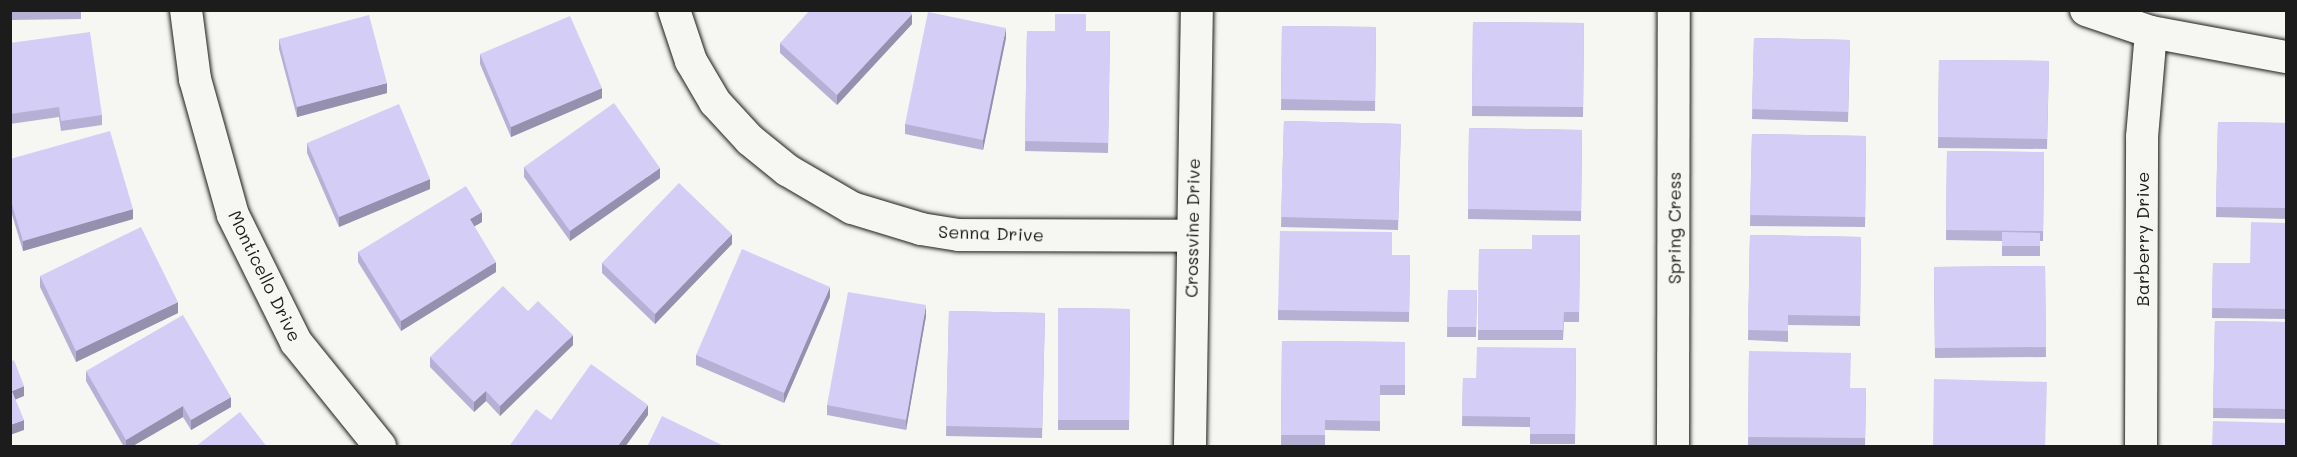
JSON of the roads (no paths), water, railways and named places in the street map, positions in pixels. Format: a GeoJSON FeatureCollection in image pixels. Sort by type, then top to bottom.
{"type":"FeatureCollection","features":[{"type":"Feature","properties":{"kind":"street","name":"Monticello Drive"},"geometry":{"type":"LineString","coordinates":[[186,10],[195,79],[233,215],[296,342],[380,447]]}},
{"type":"Feature","properties":{"kind":"street","name":"Senna Drive"},"geometry":{"type":"LineString","coordinates":[[674,10],[691,61],[715,102],[750,140],[786,170],[852,208],[921,229],[958,235],[1192,236]]}},
{"type":"Feature","properties":{"kind":"street","name":"Crossvine Drive"},"geometry":{"type":"LineString","coordinates":[[1190,447],[1197,10]]}},
{"type":"Feature","properties":{"kind":"street","name":"Spring Cress"},"geometry":{"type":"LineString","coordinates":[[1673,447],[1674,10]]}},
{"type":"Feature","properties":{"kind":"street"},"geometry":{"type":"LineString","coordinates":[[2086,10],[2151,32],[2286,57]]}},
{"type":"Feature","properties":{"kind":"street","name":"Barberry Drive"},"geometry":{"type":"LineString","coordinates":[[2141,447],[2143,115],[2151,32]]}}]}
